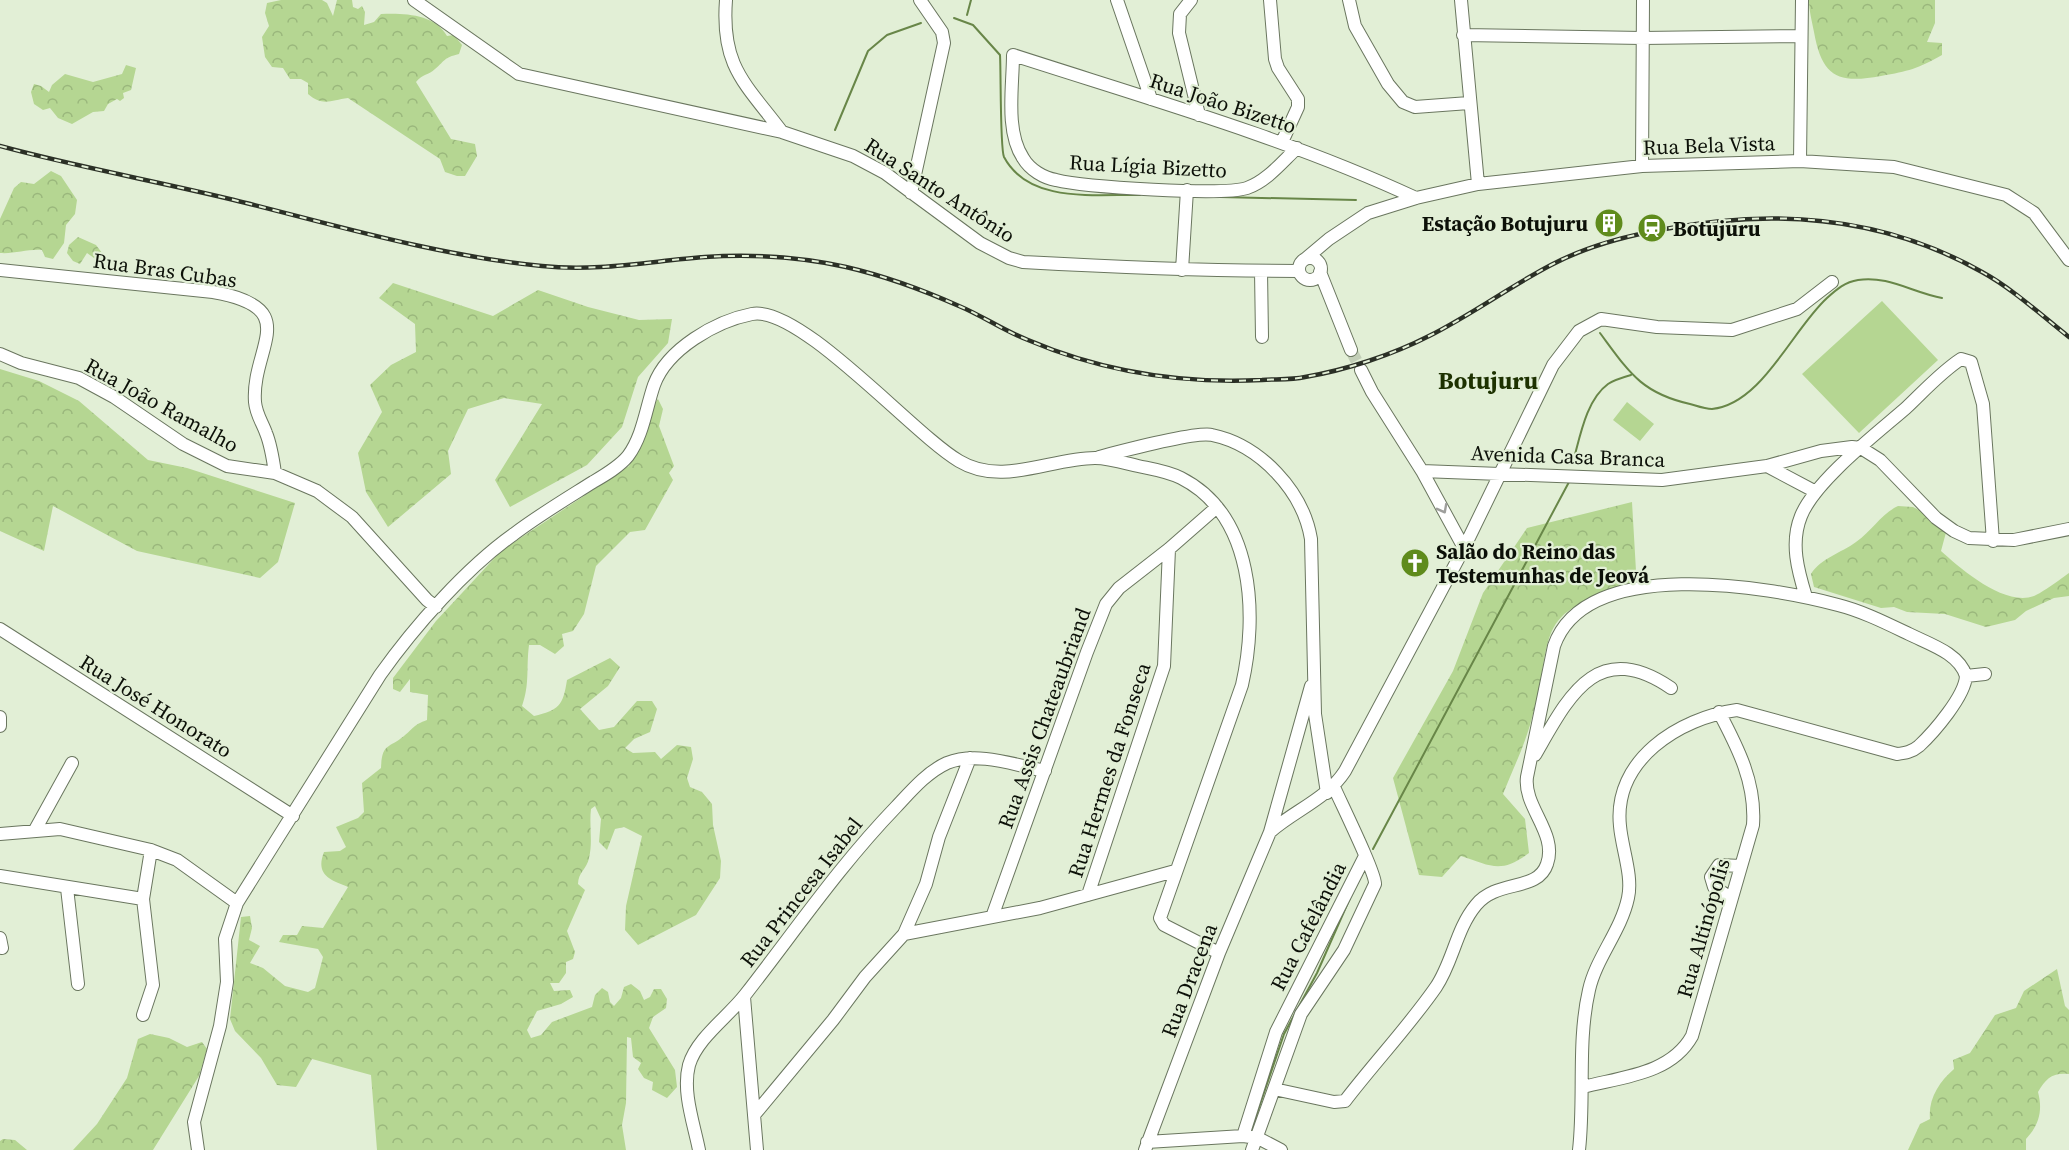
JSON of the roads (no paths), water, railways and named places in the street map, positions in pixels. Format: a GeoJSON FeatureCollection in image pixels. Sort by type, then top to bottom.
{"type":"FeatureCollection","features":[{"type":"Feature","properties":{"kind":"street","name":"Rua Santo Antônio"},"geometry":{"type":"LineString","coordinates":[[414,0],[519,74],[782,132],[869,164],[980,243],[1009,258],[1034,263],[1182,270],[1261,271],[1301,266]]}},
{"type":"Feature","properties":{"kind":"street"},"geometry":{"type":"LineString","coordinates":[[726,0],[725,35],[734,67],[782,132]]}},
{"type":"Feature","properties":{"kind":"street"},"geometry":{"type":"LineString","coordinates":[[911,193],[944,43],[942,32],[920,0]]}},
{"type":"Feature","properties":{"kind":"street"},"geometry":{"type":"LineString","coordinates":[[1105,0],[1118,2],[1151,99]]}},
{"type":"Feature","properties":{"kind":"street"},"geometry":{"type":"LineString","coordinates":[[1191,0],[1180,15],[1179,33],[1199,115]]}},
{"type":"Feature","properties":{"kind":"street"},"geometry":{"type":"LineString","coordinates":[[1270,0],[1275,59],[1278,68],[1298,99],[1298,106],[1282,142]]}},
{"type":"Feature","properties":{"kind":"street"},"geometry":{"type":"LineString","coordinates":[[1349,0],[1355,26],[1388,84],[1403,102],[1415,107],[1469,103]]}},
{"type":"Feature","properties":{"kind":"street"},"geometry":{"type":"LineString","coordinates":[[1461,0],[1478,184]]}},
{"type":"Feature","properties":{"kind":"street"},"geometry":{"type":"LineString","coordinates":[[1642,166],[1643,0]]}},
{"type":"Feature","properties":{"kind":"street"},"geometry":{"type":"LineString","coordinates":[[1800,161],[1802,0]]}},
{"type":"Feature","properties":{"kind":"street"},"geometry":{"type":"LineString","coordinates":[[1463,35],[1642,38],[1801,36]]}},
{"type":"Feature","properties":{"kind":"street","name":"Rua João Bizetto"},"geometry":{"type":"LineString","coordinates":[[1013,55],[1282,142],[1357,171],[1416,198]]}},
{"type":"Feature","properties":{"kind":"street","name":"Rua Lígia Bizetto"},"geometry":{"type":"LineString","coordinates":[[1013,55],[1014,129],[1023,159],[1033,170],[1055,180],[1187,190],[1247,188],[1266,177],[1297,148]]}},
{"type":"Feature","properties":{"kind":"street","name":"Rua Bela Vista"},"geometry":{"type":"LineString","coordinates":[[1301,266],[1329,239],[1368,213],[1416,198],[1478,184],[1642,166],[1800,161],[1894,167],[2006,195],[2034,213],[2069,260]]}},
{"type":"Feature","properties":{"kind":"street"},"geometry":{"type":"LineString","coordinates":[[1182,270],[1187,190]]}},
{"type":"Feature","properties":{"kind":"street"},"geometry":{"type":"LineString","coordinates":[[1329,239],[1318,273],[1306,280],[1301,266],[1314,260],[1318,273],[1352,350]]}},
{"type":"Feature","properties":{"kind":"street","name":"Rua Bras Cubas"},"geometry":{"type":"LineString","coordinates":[[0,270],[213,292],[247,301],[266,317],[269,332],[255,384],[255,402],[270,445],[275,473]]}},
{"type":"Feature","properties":{"kind":"street"},"geometry":{"type":"LineString","coordinates":[[1261,271],[1262,337]]}},
{"type":"Feature","properties":{"kind":"street"},"geometry":{"type":"LineString","coordinates":[[1330,790],[1464,548],[1553,365],[1565,346],[1585,326],[1601,319],[1657,327],[1732,330],[1797,309],[1832,282]]}},
{"type":"Feature","properties":{"kind":"street"},"geometry":{"type":"LineString","coordinates":[[198,1150],[194,1122],[220,1026],[227,982],[225,939],[237,903],[380,675],[401,645],[495,547],[608,472],[628,456],[639,435],[659,374],[675,355],[710,330],[753,314],[781,319],[812,336],[956,459],[971,467],[988,471],[1012,471],[1095,458],[1210,434],[1260,458],[1286,483],[1302,507],[1311,539],[1313,681],[1320,752],[1330,790],[1365,858]]}},
{"type":"Feature","properties":{"kind":"street","name":"Rua João Ramalho"},"geometry":{"type":"LineString","coordinates":[[0,354],[21,363],[79,378],[114,397],[183,444],[227,466],[275,473],[317,491],[341,506],[436,607]]}},
{"type":"Feature","properties":{"kind":"street"},"geometry":{"type":"LineString","coordinates":[[1806,597],[1796,563],[1797,530],[1806,506],[1816,492],[1861,448],[1961,359],[1971,362],[1983,404],[1992,541]]}},
{"type":"Feature","properties":{"kind":"street"},"geometry":{"type":"LineString","coordinates":[[1361,370],[1372,393],[1422,471],[1464,548]]}},
{"type":"Feature","properties":{"kind":"street","name":"Avenida Casa Branca"},"geometry":{"type":"LineString","coordinates":[[1422,471],[1655,480],[1767,466],[1841,447],[1861,448]]}},
{"type":"Feature","properties":{"kind":"street"},"geometry":{"type":"LineString","coordinates":[[1861,448],[1880,460],[1936,518],[1969,538],[1992,541],[2031,537],[2069,529]]}},
{"type":"Feature","properties":{"kind":"street"},"geometry":{"type":"LineString","coordinates":[[1095,458],[1179,477],[1195,486],[1217,507],[1231,528],[1242,553],[1248,608],[1247,658],[1235,705],[1161,913],[1162,923],[1219,953]]}},
{"type":"Feature","properties":{"kind":"street"},"geometry":{"type":"LineString","coordinates":[[1767,466],[1816,492]]}},
{"type":"Feature","properties":{"kind":"street","name":"Rua Assis Chateaubriand"},"geometry":{"type":"LineString","coordinates":[[992,917],[1086,652],[1107,604],[1119,588],[1217,507]]}},
{"type":"Feature","properties":{"kind":"street","name":"Rua Hermes da Fonseca"},"geometry":{"type":"LineString","coordinates":[[1088,895],[1164,666],[1169,549]]}},
{"type":"Feature","properties":{"kind":"street"},"geometry":{"type":"LineString","coordinates":[[1274,1089],[1334,1102],[1345,1101],[1435,988],[1457,936],[1478,902],[1505,886],[1534,881],[1541,874],[1547,864],[1549,851],[1544,830],[1526,784],[1558,633],[1581,609],[1598,600],[1629,591],[1680,584],[1734,586],[1806,597],[1851,609],[1941,650],[1956,660],[1965,676],[1962,693],[1918,747],[1907,753],[1897,754],[1755,713],[1737,710],[1719,712],[1664,738],[1647,751],[1629,777],[1620,803],[1620,824],[1629,896],[1624,913],[1595,971],[1584,1014],[1579,1150]]}},
{"type":"Feature","properties":{"kind":"street","name":"Rua José Honorato"},"geometry":{"type":"LineString","coordinates":[[0,629],[292,816]]}},
{"type":"Feature","properties":{"kind":"street"},"geometry":{"type":"LineString","coordinates":[[1531,761],[1570,696],[1591,677],[1629,669],[1656,678],[1671,688]]}},
{"type":"Feature","properties":{"kind":"street"},"geometry":{"type":"LineString","coordinates":[[1965,676],[1985,674]]}},
{"type":"Feature","properties":{"kind":"street","name":"Rua Dracena"},"geometry":{"type":"LineString","coordinates":[[1146,1146],[1219,953],[1270,832],[1313,681]]}},
{"type":"Feature","properties":{"kind":"street","name":"Rua Altinópolis"},"geometry":{"type":"LineString","coordinates":[[1583,1087],[1654,1068],[1672,1060],[1683,1051],[1699,1017],[1753,825],[1753,792],[1719,712]]}},
{"type":"Feature","properties":{"kind":"street"},"geometry":{"type":"LineString","coordinates":[[0,717],[0,726]]}},
{"type":"Feature","properties":{"kind":"street"},"geometry":{"type":"LineString","coordinates":[[754,1114],[833,1020],[865,977],[904,934],[926,884],[939,837],[970,758]]}},
{"type":"Feature","properties":{"kind":"street","name":"Rua Princesa Isabel"},"geometry":{"type":"LineString","coordinates":[[699,1150],[687,1087],[689,1066],[703,1042],[744,997],[845,864],[881,822],[936,770],[948,763],[970,758],[1045,771]]}},
{"type":"Feature","properties":{"kind":"street"},"geometry":{"type":"LineString","coordinates":[[35,830],[72,763]]}},
{"type":"Feature","properties":{"kind":"street","name":"Rua Dracena"},"geometry":{"type":"LineString","coordinates":[[1270,832],[1294,812],[1330,790]]}},
{"type":"Feature","properties":{"kind":"street"},"geometry":{"type":"LineString","coordinates":[[0,834],[60,829],[151,850],[177,860],[237,903]]}},
{"type":"Feature","properties":{"kind":"street"},"geometry":{"type":"LineString","coordinates":[[143,1015],[153,985],[143,899],[151,850]]}},
{"type":"Feature","properties":{"kind":"street","name":"Rua Cafelândia"},"geometry":{"type":"LineString","coordinates":[[1252,1150],[1301,1014],[1348,943],[1373,888],[1374,873],[1365,858]]}},
{"type":"Feature","properties":{"kind":"street","name":"Rua Cafelândia"},"geometry":{"type":"LineString","coordinates":[[1243,1136],[1276,1032],[1365,858]]}},
{"type":"Feature","properties":{"kind":"street"},"geometry":{"type":"LineString","coordinates":[[1731,898],[1714,887],[1711,877],[1719,865],[1741,866]]}},
{"type":"Feature","properties":{"kind":"street"},"geometry":{"type":"LineString","coordinates":[[904,934],[1088,895],[1175,871]]}},
{"type":"Feature","properties":{"kind":"street"},"geometry":{"type":"LineString","coordinates":[[0,876],[143,899]]}},
{"type":"Feature","properties":{"kind":"street"},"geometry":{"type":"LineString","coordinates":[[67,888],[78,984]]}},
{"type":"Feature","properties":{"kind":"street"},"geometry":{"type":"LineString","coordinates":[[744,997],[757,1150]]}},
{"type":"Feature","properties":{"kind":"street"},"geometry":{"type":"LineString","coordinates":[[1146,1146],[1243,1136],[1258,1138],[1281,1150]]}},
{"type":"Feature","properties":{"kind":"waterway"},"geometry":{"type":"LineString","coordinates":[[967,15],[971,0]]}},
{"type":"Feature","properties":{"kind":"waterway"},"geometry":{"type":"LineString","coordinates":[[954,18],[973,25],[1000,55],[1003,151],[1004,157],[1015,172],[1030,183],[1065,193],[1140,195]]}},
{"type":"Feature","properties":{"kind":"waterway"},"geometry":{"type":"LineString","coordinates":[[835,130],[868,51],[887,35],[921,23]]}},
{"type":"Feature","properties":{"kind":"waterway"},"geometry":{"type":"LineString","coordinates":[[1220,197],[1356,200]]}},
{"type":"Feature","properties":{"kind":"waterway"},"geometry":{"type":"LineString","coordinates":[[1600,333],[1628,370],[1648,387],[1673,399],[1712,409],[1730,404],[1746,394],[1761,380],[1814,312],[1845,284],[1858,280],[1879,280],[1942,298]]}},
{"type":"Feature","properties":{"kind":"waterway"},"geometry":{"type":"LineString","coordinates":[[1573,462],[1585,420],[1594,399],[1608,384],[1631,375]]}},
{"type":"Feature","properties":{"kind":"waterway"},"geometry":{"type":"LineString","coordinates":[[1373,849],[1569,482]]}},
{"type":"Feature","properties":{"kind":"waterway"},"geometry":{"type":"LineString","coordinates":[[1253,1125],[1284,1034],[1317,973],[1350,898]]}},
{"type":"Feature","properties":{"kind":"tunnel"},"geometry":{"type":"LineString","coordinates":[[1351,350],[1361,370]]}},
{"type":"Feature","properties":{"kind":"railway"},"geometry":{"type":"LineString","coordinates":[[0,146],[234,200],[387,239],[503,261],[583,268],[741,256],[776,257],[846,267],[918,289],[1056,351],[1113,368],[1172,378],[1231,381],[1289,379],[1352,366],[1429,336],[1551,265],[1592,247],[1665,229],[1747,219],[1828,222],[1867,228],[1906,239],[1944,253],[1982,272],[2016,294],[2069,337]]}},
{"type":"Feature","properties":{"kind":"place","name":"Estação Botujuru"},"geometry":{"type":"Point","coordinates":[1609,223]}},
{"type":"Feature","properties":{"kind":"place","name":"Botujuru"},"geometry":{"type":"Point","coordinates":[1652,228]}},
{"type":"Feature","properties":{"kind":"place","name":"Salão do Reino das Testemunhas de Jeová"},"geometry":{"type":"Point","coordinates":[1415,563]}},
{"type":"Feature","properties":{"kind":"district","name":"Botujuru"},"geometry":{"type":"Point","coordinates":[1488,380]}}]}
